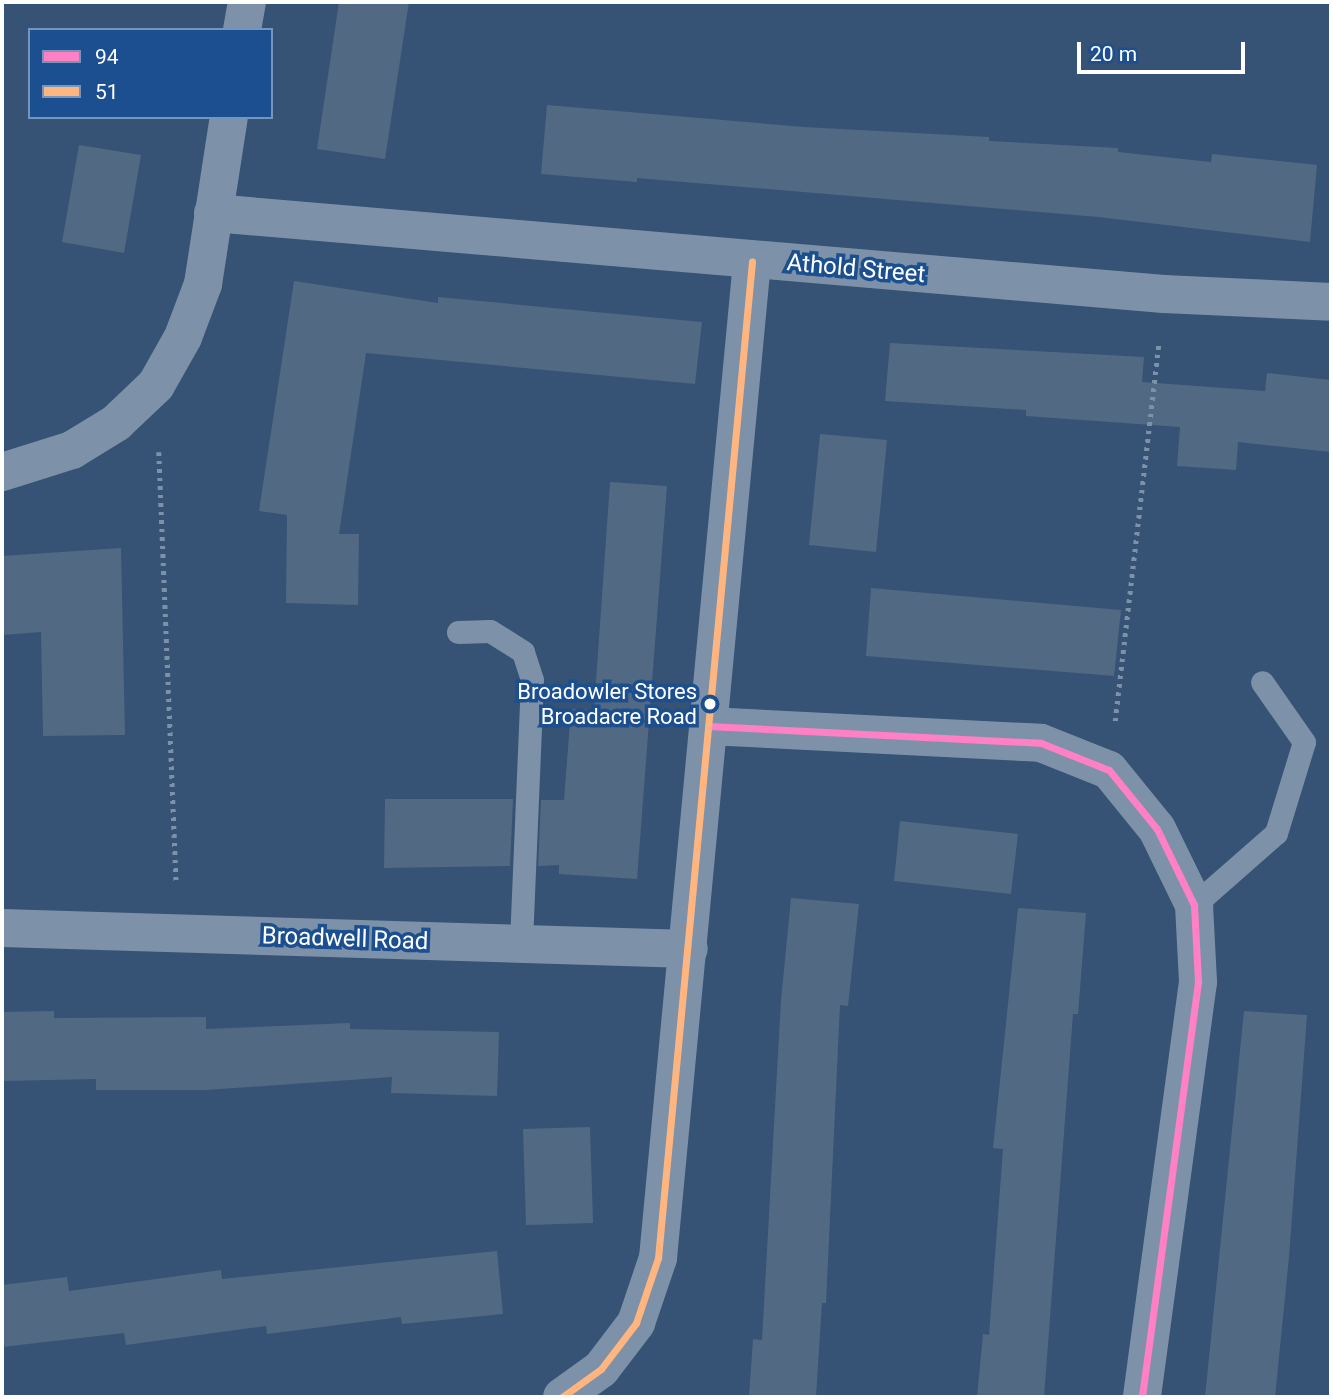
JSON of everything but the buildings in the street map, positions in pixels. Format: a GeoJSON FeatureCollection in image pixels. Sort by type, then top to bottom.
{"type":"FeatureCollection","features":[{"type":"Feature","properties":{"kind":"street"},"geometry":{"type":"LineString","coordinates":[[242,28],[247,2]]}},
{"type":"Feature","properties":{"kind":"street"},"geometry":{"type":"LineString","coordinates":[[2,471],[72,450],[116,423],[156,385],[183,337],[203,284],[229,119]]}},
{"type":"Feature","properties":{"kind":"street","name":"Athold Street"},"geometry":{"type":"LineString","coordinates":[[213,213],[1164,294],[1331,302]]}},
{"type":"Feature","properties":{"kind":"street"},"geometry":{"type":"LineString","coordinates":[[562,1397],[601,1369],[636,1323],[658,1258],[752,261]]}},
{"type":"Feature","properties":{"kind":"street"},"geometry":{"type":"LineString","coordinates":[[708,726],[1041,743],[1109,770],[1157,829],[1194,905],[1198,982],[1142,1397]]}},
{"type":"Feature","properties":{"kind":"street","name":"Broadwell Road"},"geometry":{"type":"LineString","coordinates":[[2,928],[689,949]]}},
{"type":"Feature","properties":{"kind":"lane"},"geometry":{"type":"LineString","coordinates":[[458,632],[489,631],[523,652],[532,680],[521,944]]}},
{"type":"Feature","properties":{"kind":"lane"},"geometry":{"type":"LineString","coordinates":[[1194,905],[1276,833],[1304,742],[1262,682]]}},
{"type":"Feature","properties":{"kind":"path"},"geometry":{"type":"LineString","coordinates":[[1109,770],[1164,294]]}},
{"type":"Feature","properties":{"kind":"path"},"geometry":{"type":"LineString","coordinates":[[156,385],[177,934]]}},
{"type":"Feature","properties":{"kind":"transit line","name":"51"},"geometry":{"type":"LineString","coordinates":[[562,1397],[601,1369],[636,1323],[658,1258],[752,261]]}},
{"type":"Feature","properties":{"kind":"transit line","name":"94"},"geometry":{"type":"LineString","coordinates":[[708,726],[1041,743],[1109,770],[1157,829],[1194,905],[1198,982],[1142,1397]]}},
{"type":"Feature","properties":{"kind":"place","name":"Broadowler Stores Broadacre Road"},"geometry":{"type":"Point","coordinates":[710,704]}}]}
